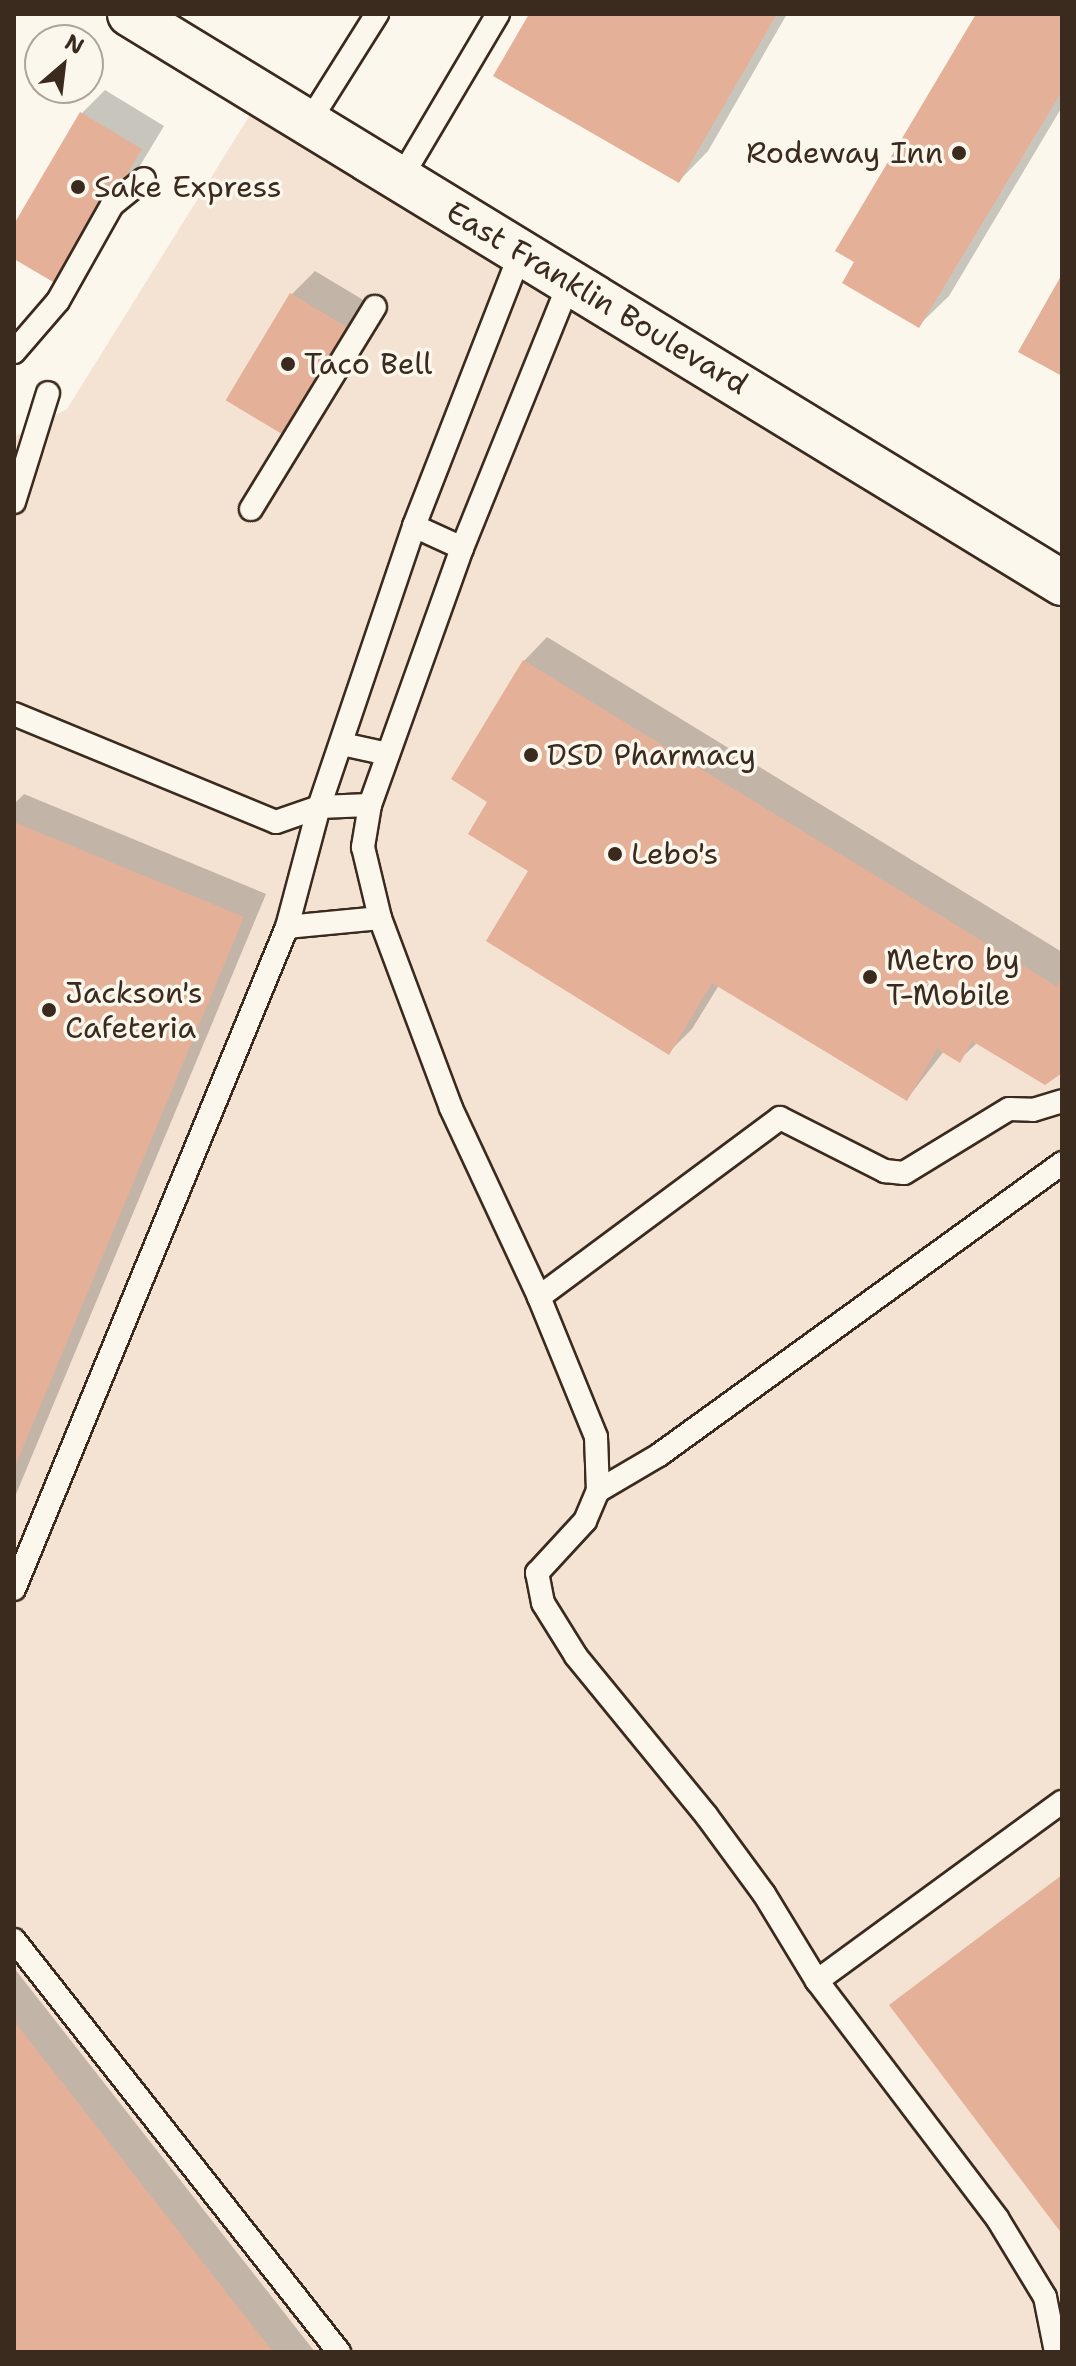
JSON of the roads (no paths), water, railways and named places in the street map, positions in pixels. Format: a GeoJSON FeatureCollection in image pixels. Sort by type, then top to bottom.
{"type":"FeatureCollection","features":[{"type":"Feature","properties":{"kind":"main road","name":"East Franklin Boulevard"},"geometry":{"type":"LineString","coordinates":[[130,14],[1062,583]]}},
{"type":"Feature","properties":{"kind":"lane"},"geometry":{"type":"LineString","coordinates":[[309,122],[377,14]]}},
{"type":"Feature","properties":{"kind":"lane"},"geometry":{"type":"LineString","coordinates":[[401,178],[498,14]]}},
{"type":"Feature","properties":{"kind":"lane"},"geometry":{"type":"LineString","coordinates":[[14,352],[58,301],[112,205],[144,179]]}},
{"type":"Feature","properties":{"kind":"lane"},"geometry":{"type":"LineString","coordinates":[[14,1589],[287,927],[319,807],[414,526],[521,251]]}},
{"type":"Feature","properties":{"kind":"lane"},"geometry":{"type":"LineString","coordinates":[[570,281],[462,548],[370,805],[363,847],[380,918],[451,1108],[539,1297],[596,1437],[598,1491],[585,1521],[537,1573],[543,1603],[576,1656],[764,1894],[817,1981],[997,2218],[1045,2297],[1056,2352]]}},
{"type":"Feature","properties":{"kind":"lane"},"geometry":{"type":"LineString","coordinates":[[251,509],[375,307]]}},
{"type":"Feature","properties":{"kind":"lane"},"geometry":{"type":"LineString","coordinates":[[14,502],[48,393]]}},
{"type":"Feature","properties":{"kind":"lane"},"geometry":{"type":"LineString","coordinates":[[414,526],[462,548]]}},
{"type":"Feature","properties":{"kind":"lane"},"geometry":{"type":"LineString","coordinates":[[14,714],[276,822],[319,807],[370,805]]}},
{"type":"Feature","properties":{"kind":"lane"},"geometry":{"type":"LineString","coordinates":[[342,744],[388,754]]}},
{"type":"Feature","properties":{"kind":"lane"},"geometry":{"type":"LineString","coordinates":[[287,927],[380,918]]}},
{"type":"Feature","properties":{"kind":"lane"},"geometry":{"type":"LineString","coordinates":[[539,1297],[780,1118],[885,1171],[904,1173],[1009,1109],[1033,1110],[1062,1101]]}},
{"type":"Feature","properties":{"kind":"lane"},"geometry":{"type":"LineString","coordinates":[[598,1491],[659,1455],[1062,1163]]}},
{"type":"Feature","properties":{"kind":"lane"},"geometry":{"type":"LineString","coordinates":[[817,1981],[1062,1802]]}},
{"type":"Feature","properties":{"kind":"lane"},"geometry":{"type":"LineString","coordinates":[[14,1940],[339,2352]]}},
{"type":"Feature","properties":{"kind":"place","name":"Rodeway Inn"},"geometry":{"type":"Point","coordinates":[959,153]}},
{"type":"Feature","properties":{"kind":"place","name":"Sake Express"},"geometry":{"type":"Point","coordinates":[78,187]}},
{"type":"Feature","properties":{"kind":"place","name":"Taco Bell"},"geometry":{"type":"Point","coordinates":[288,364]}},
{"type":"Feature","properties":{"kind":"place","name":"DSD Pharmacy"},"geometry":{"type":"Point","coordinates":[531,755]}},
{"type":"Feature","properties":{"kind":"place","name":"Lebo's"},"geometry":{"type":"Point","coordinates":[615,854]}},
{"type":"Feature","properties":{"kind":"place","name":"Metro by T-Mobile"},"geometry":{"type":"Point","coordinates":[870,977]}},
{"type":"Feature","properties":{"kind":"place","name":"Jackson's Cafeteria"},"geometry":{"type":"Point","coordinates":[49,1010]}}]}
